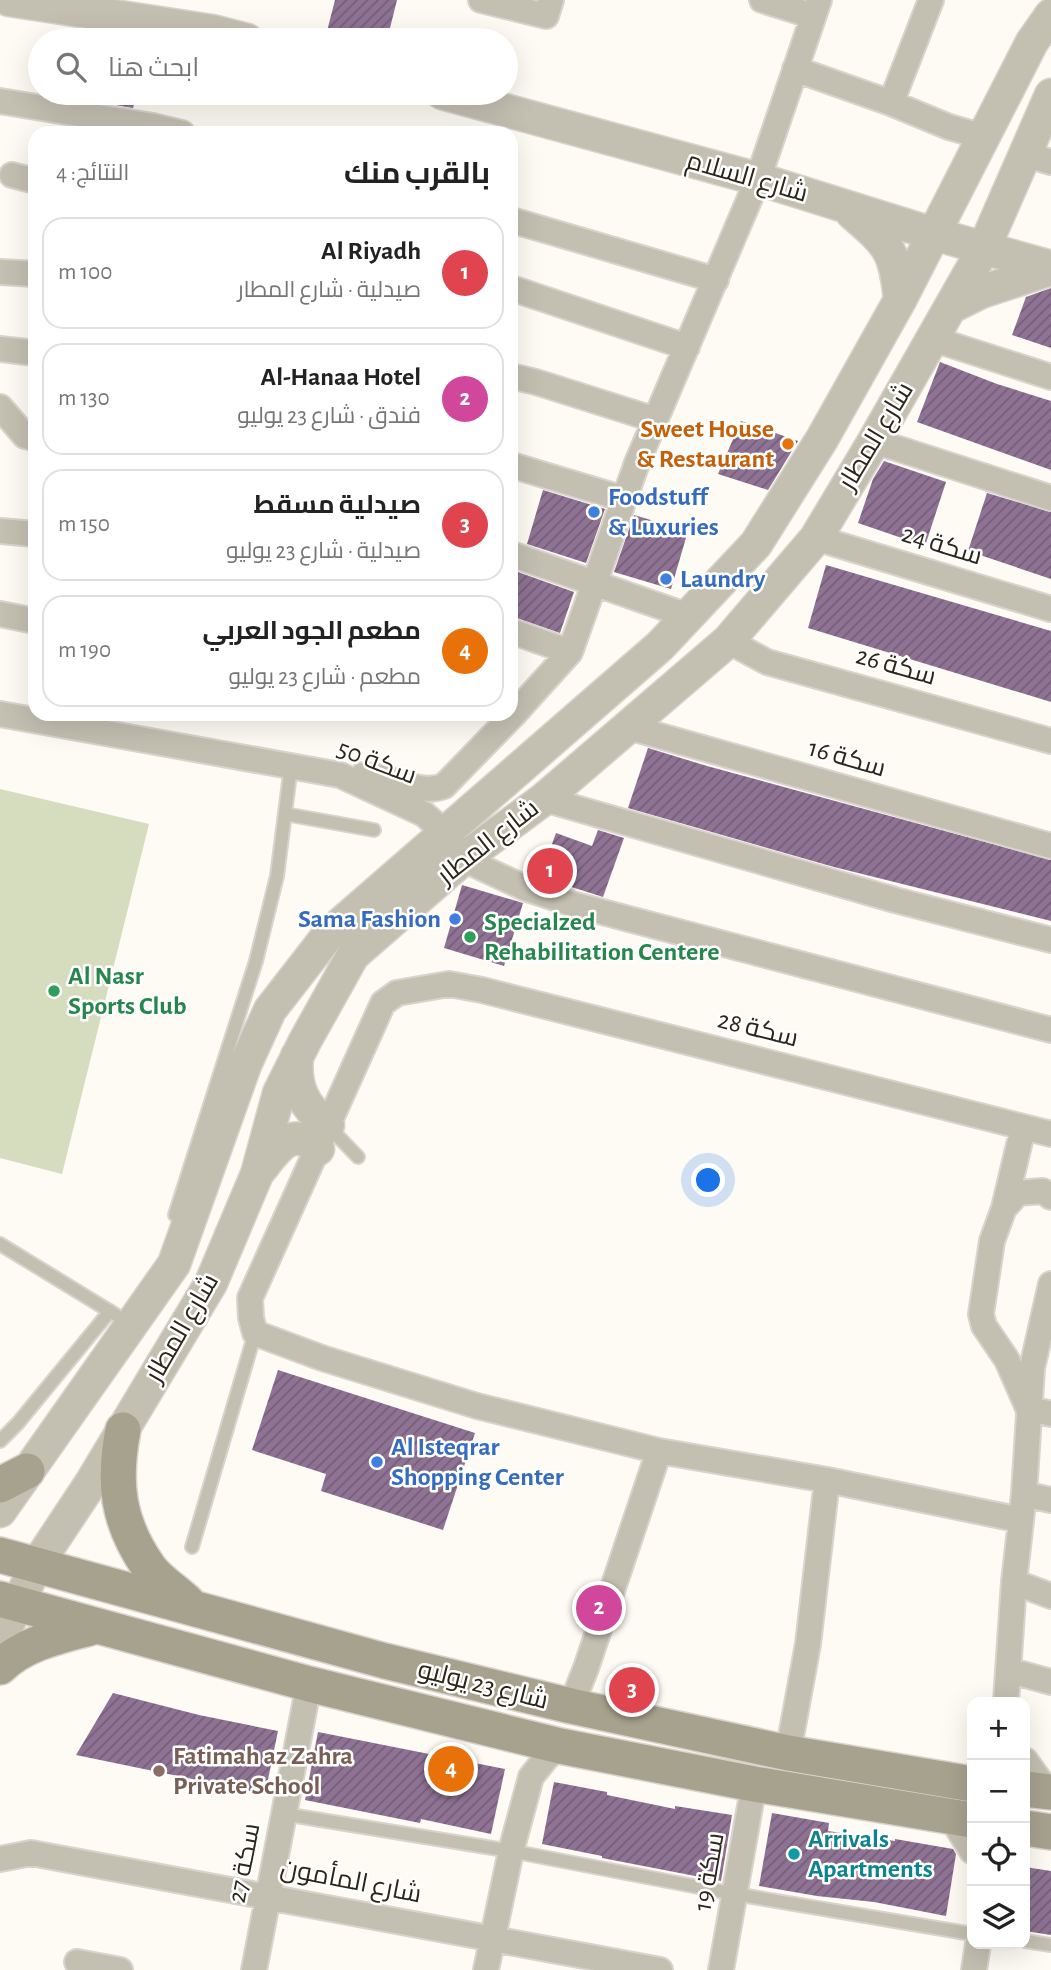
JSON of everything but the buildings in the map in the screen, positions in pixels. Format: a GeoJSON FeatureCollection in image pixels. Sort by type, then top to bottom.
{"type":"FeatureCollection","features":[{"type":"Feature","properties":{"kind":"main road"},"geometry":{"type":"LineString","coordinates":[[123,1430],[117,1461],[121,1515],[149,1567],[194,1607]]}},
{"type":"Feature","properties":{"kind":"main road","name":"شارع 23 يوليو"},"geometry":{"type":"LineString","coordinates":[[0,1555],[385,1661],[571,1706],[788,1753],[966,1776]]}},
{"type":"Feature","properties":{"kind":"main road","name":"شارع 23 يوليو"},"geometry":{"type":"LineString","coordinates":[[8,1601],[309,1684],[561,1745],[754,1784],[961,1818]]}},
{"type":"Feature","properties":{"kind":"main road"},"geometry":{"type":"LineString","coordinates":[[0,1667],[12,1655],[56,1637],[97,1626]]}},
{"type":"Feature","properties":{"kind":"street"},"geometry":{"type":"LineString","coordinates":[[9,0],[192,28]]}},
{"type":"Feature","properties":{"kind":"street"},"geometry":{"type":"LineString","coordinates":[[481,0],[546,16],[551,0]]}},
{"type":"Feature","properties":{"kind":"street"},"geometry":{"type":"LineString","coordinates":[[518,708],[570,652],[624,499],[758,179],[816,8],[762,0]]}},
{"type":"Feature","properties":{"kind":"street"},"geometry":{"type":"LineString","coordinates":[[891,103],[931,0]]}},
{"type":"Feature","properties":{"kind":"street","name":"شارع المطار"},"geometry":{"type":"LineString","coordinates":[[0,1511],[13,1478],[121,1317],[152,1296],[174,1264],[245,1065],[270,1010],[329,934],[660,646],[756,544],[822,439],[900,300],[1032,42],[1051,15]]}},
{"type":"Feature","properties":{"kind":"street"},"geometry":{"type":"LineString","coordinates":[[795,69],[949,127],[984,137]]}},
{"type":"Feature","properties":{"kind":"street","name":"شارع المطار"},"geometry":{"type":"LineString","coordinates":[[0,1640],[8,1601],[36,1566],[123,1430],[211,1283],[257,1174],[279,1093],[353,955],[463,859],[544,799],[729,641],[816,538],[951,307],[984,248],[1003,204],[1037,158],[1051,95]]}},
{"type":"Feature","properties":{"kind":"street"},"geometry":{"type":"LineString","coordinates":[[0,101],[153,126]]}},
{"type":"Feature","properties":{"kind":"street","name":"شارع السلام"},"geometry":{"type":"LineString","coordinates":[[486,105],[758,179],[1051,267]]}},
{"type":"Feature","properties":{"kind":"street"},"geometry":{"type":"LineString","coordinates":[[891,220],[924,214],[953,198]]}},
{"type":"Feature","properties":{"kind":"street"},"geometry":{"type":"LineString","coordinates":[[951,307],[981,292],[1051,267],[1016,233],[1003,204]]}},
{"type":"Feature","properties":{"kind":"street"},"geometry":{"type":"LineString","coordinates":[[843,205],[884,240],[897,268],[900,300]]}},
{"type":"Feature","properties":{"kind":"street"},"geometry":{"type":"LineString","coordinates":[[518,222],[716,279]]}},
{"type":"Feature","properties":{"kind":"street"},"geometry":{"type":"LineString","coordinates":[[0,272],[28,274]]}},
{"type":"Feature","properties":{"kind":"street"},"geometry":{"type":"LineString","coordinates":[[518,290],[687,347]]}},
{"type":"Feature","properties":{"kind":"street"},"geometry":{"type":"LineString","coordinates":[[933,339],[1051,377]]}},
{"type":"Feature","properties":{"kind":"street"},"geometry":{"type":"LineString","coordinates":[[0,349],[28,353]]}},
{"type":"Feature","properties":{"kind":"street"},"geometry":{"type":"LineString","coordinates":[[518,378],[656,420]]}},
{"type":"Feature","properties":{"kind":"street"},"geometry":{"type":"LineString","coordinates":[[0,407],[28,437]]}},
{"type":"Feature","properties":{"kind":"street"},"geometry":{"type":"LineString","coordinates":[[874,441],[1051,498]]}},
{"type":"Feature","properties":{"kind":"street"},"geometry":{"type":"LineString","coordinates":[[518,467],[624,499]]}},
{"type":"Feature","properties":{"kind":"street"},"geometry":{"type":"LineString","coordinates":[[0,531],[28,533]]}},
{"type":"Feature","properties":{"kind":"street","name":"سكة 24"},"geometry":{"type":"LineString","coordinates":[[816,538],[1051,610]]}},
{"type":"Feature","properties":{"kind":"street"},"geometry":{"type":"LineString","coordinates":[[518,556],[688,616]]}},
{"type":"Feature","properties":{"kind":"street"},"geometry":{"type":"LineString","coordinates":[[0,614],[28,620]]}},
{"type":"Feature","properties":{"kind":"street"},"geometry":{"type":"LineString","coordinates":[[518,634],[570,652]]}},
{"type":"Feature","properties":{"kind":"street","name":"سكة 26"},"geometry":{"type":"LineString","coordinates":[[729,641],[767,662],[1051,741]]}},
{"type":"Feature","properties":{"kind":"street","name":"سكة 50"},"geometry":{"type":"LineString","coordinates":[[0,714],[28,719]]}},
{"type":"Feature","properties":{"kind":"street","name":"سكة 50"},"geometry":{"type":"LineString","coordinates":[[39,721],[340,775],[424,814],[444,832],[463,859]]}},
{"type":"Feature","properties":{"kind":"street"},"geometry":{"type":"LineString","coordinates":[[340,775],[377,775],[436,789],[444,786],[505,721]]}},
{"type":"Feature","properties":{"kind":"street","name":"سكة 16"},"geometry":{"type":"LineString","coordinates":[[628,726],[1051,846]]}},
{"type":"Feature","properties":{"kind":"street"},"geometry":{"type":"LineString","coordinates":[[544,799],[895,900],[1051,940]]}},
{"type":"Feature","properties":{"kind":"street"},"geometry":{"type":"LineString","coordinates":[[463,859],[525,888],[572,904],[1051,1030]]}},
{"type":"Feature","properties":{"kind":"street","name":"سكة 28"},"geometry":{"type":"LineString","coordinates":[[323,1137],[383,1003],[397,993],[449,984],[482,990],[1051,1134]]}},
{"type":"Feature","properties":{"kind":"street"},"geometry":{"type":"LineString","coordinates":[[297,1056],[295,1072],[298,1088],[315,1116],[323,1137],[250,1298],[255,1333],[322,1358],[477,1406],[659,1451],[827,1480],[1021,1520]]}},
{"type":"Feature","properties":{"kind":"street"},"geometry":{"type":"LineString","coordinates":[[1023,1128],[1004,1209],[992,1241],[981,1314],[984,1326],[1040,1411]]}},
{"type":"Feature","properties":{"kind":"street"},"geometry":{"type":"LineString","coordinates":[[257,1174],[282,1143],[323,1137]]}},
{"type":"Feature","properties":{"kind":"street"},"geometry":{"type":"LineString","coordinates":[[1004,1209],[1018,1193],[1043,1191],[1051,1197]]}},
{"type":"Feature","properties":{"kind":"street"},"geometry":{"type":"LineString","coordinates":[[1006,1697],[1014,1582],[1024,1493],[1040,1411],[1032,1368],[1048,1319],[1051,1284]]}},
{"type":"Feature","properties":{"kind":"street"},"geometry":{"type":"LineString","coordinates":[[984,1326],[1011,1340],[1023,1339],[1033,1334],[1048,1319]]}},
{"type":"Feature","properties":{"kind":"street"},"geometry":{"type":"LineString","coordinates":[[571,1706],[659,1451]]}},
{"type":"Feature","properties":{"kind":"street"},"geometry":{"type":"LineString","coordinates":[[788,1753],[808,1644],[827,1480]]}},
{"type":"Feature","properties":{"kind":"street"},"geometry":{"type":"LineString","coordinates":[[1024,1493],[1051,1500]]}},
{"type":"Feature","properties":{"kind":"street"},"geometry":{"type":"LineString","coordinates":[[1014,1582],[1051,1596]]}},
{"type":"Feature","properties":{"kind":"street"},"geometry":{"type":"LineString","coordinates":[[1008,1670],[1051,1682]]}},
{"type":"Feature","properties":{"kind":"street","name":"سكة 27"},"geometry":{"type":"LineString","coordinates":[[254,1970],[309,1684]]}},
{"type":"Feature","properties":{"kind":"street"},"geometry":{"type":"LineString","coordinates":[[500,1730],[526,1760],[531,1777]]}},
{"type":"Feature","properties":{"kind":"street"},"geometry":{"type":"LineString","coordinates":[[486,1970],[511,1851],[531,1777],[561,1745]]}},
{"type":"Feature","properties":{"kind":"street"},"geometry":{"type":"LineString","coordinates":[[1030,1770],[1041,1791]]}},
{"type":"Feature","properties":{"kind":"street","name":"سكة 19"},"geometry":{"type":"LineString","coordinates":[[720,1970],[754,1784]]}},
{"type":"Feature","properties":{"kind":"street"},"geometry":{"type":"LineString","coordinates":[[961,1818],[967,1836]]}},
{"type":"Feature","properties":{"kind":"street","name":"شارع المأمون"},"geometry":{"type":"LineString","coordinates":[[0,1859],[31,1853],[660,1970]]}},
{"type":"Feature","properties":{"kind":"street"},"geometry":{"type":"LineString","coordinates":[[974,1970],[977,1949]]}},
{"type":"Feature","properties":{"kind":"street"},"geometry":{"type":"LineString","coordinates":[[78,1962],[120,1970]]}},
{"type":"Feature","properties":{"kind":"lane"},"geometry":{"type":"LineString","coordinates":[[171,1227],[256,961],[277,876],[291,766]]}},
{"type":"Feature","properties":{"kind":"lane"},"geometry":{"type":"LineString","coordinates":[[285,814],[374,830]]}},
{"type":"Feature","properties":{"kind":"lane"},"geometry":{"type":"LineString","coordinates":[[323,1137],[358,1157]]}},
{"type":"Feature","properties":{"kind":"lane"},"geometry":{"type":"LineString","coordinates":[[0,1244],[121,1317],[0,1441]]}},
{"type":"Feature","properties":{"kind":"lane"},"geometry":{"type":"LineString","coordinates":[[152,1296],[165,1250]]}},
{"type":"Feature","properties":{"kind":"lane"},"geometry":{"type":"LineString","coordinates":[[192,1547],[255,1333]]}},
{"type":"Feature","properties":{"kind":"lane"},"geometry":{"type":"LineString","coordinates":[[284,1814],[511,1851],[735,1894],[967,1933]]}},
{"type":"Feature","properties":{"kind":"lane"},"geometry":{"type":"LineString","coordinates":[[1030,1942],[1051,1945]]}},
{"type":"Feature","properties":{"kind":"green space","name":"Al Nasr Sports Club"},"geometry":{"type":"Polygon","coordinates":[[[0,789],[149,824],[62,1174],[0,1158],[0,789]]]}},
{"type":"Feature","properties":{"kind":"place","name":"Sweet House & Restaurant"},"geometry":{"type":"Point","coordinates":[788,444]}},
{"type":"Feature","properties":{"kind":"place","name":"Foodstuff & Luxuries"},"geometry":{"type":"Point","coordinates":[594,512]}},
{"type":"Feature","properties":{"kind":"place","name":"Laundry"},"geometry":{"type":"Point","coordinates":[666,579]}},
{"type":"Feature","properties":{"kind":"place","name":"Al Riyadh"},"geometry":{"type":"Point","coordinates":[550,871]}},
{"type":"Feature","properties":{"kind":"place","name":"Sama Fashion"},"geometry":{"type":"Point","coordinates":[455,919]}},
{"type":"Feature","properties":{"kind":"place","name":"Specialzed Rehabilitation Centere"},"geometry":{"type":"Point","coordinates":[470,937]}},
{"type":"Feature","properties":{"kind":"place","name":"Al Nasr Sports Club"},"geometry":{"type":"Point","coordinates":[54,991]}},
{"type":"Feature","properties":{"kind":"place","name":"Al Isteqrar Shopping Center"},"geometry":{"type":"Point","coordinates":[377,1462]}},
{"type":"Feature","properties":{"kind":"place","name":"Al-Hanaa Hotel"},"geometry":{"type":"Point","coordinates":[599,1608]}},
{"type":"Feature","properties":{"kind":"place","name":"صيدلية مسقط"},"geometry":{"type":"Point","coordinates":[632,1690]}},
{"type":"Feature","properties":{"kind":"place","name":"مطعم الجود العربي"},"geometry":{"type":"Point","coordinates":[451,1769]}},
{"type":"Feature","properties":{"kind":"place","name":"Fatimah az Zahra Private School"},"geometry":{"type":"Point","coordinates":[159,1771]}},
{"type":"Feature","properties":{"kind":"place","name":"Arrivals Apartments"},"geometry":{"type":"Point","coordinates":[794,1854]}}]}
